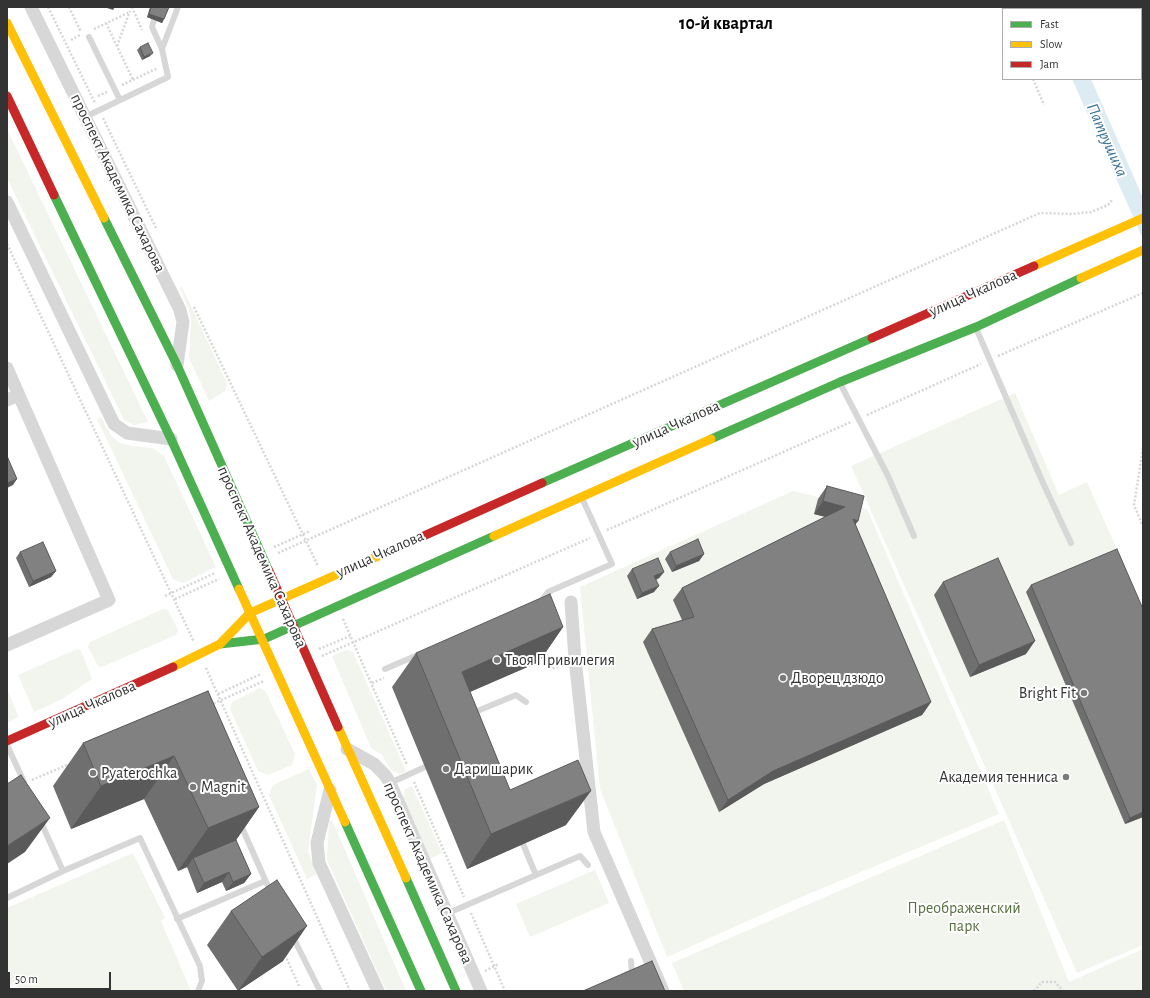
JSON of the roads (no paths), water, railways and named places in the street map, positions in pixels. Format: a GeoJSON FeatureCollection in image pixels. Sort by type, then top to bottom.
{"type":"FeatureCollection","features":[{"type":"Feature","properties":{"kind":"street","name":"проспект Академика Сахарова"},"geometry":{"type":"LineString","coordinates":[[31,7],[180,310],[183,322],[177,365]]}},
{"type":"Feature","properties":{"kind":"street","name":"проспект Академика Сахарова"},"geometry":{"type":"LineString","coordinates":[[7,23],[177,365],[456,991]]}},
{"type":"Feature","properties":{"kind":"street","name":"проспект Академика Сахарова"},"geometry":{"type":"LineString","coordinates":[[7,96],[171,439],[250,613],[264,639],[330,790],[421,991]]}},
{"type":"Feature","properties":{"kind":"street"},"geometry":{"type":"LineString","coordinates":[[7,202],[114,424],[127,433],[171,439]]}},
{"type":"Feature","properties":{"kind":"street","name":"улица Чкалова"},"geometry":{"type":"LineString","coordinates":[[7,741],[200,655],[220,644],[250,613],[282,598],[1143,218]]}},
{"type":"Feature","properties":{"kind":"street","name":"улица Чкалова"},"geometry":{"type":"LineString","coordinates":[[220,644],[264,639],[294,627],[337,606],[581,496],[840,382],[976,327],[1143,250]]}},
{"type":"Feature","properties":{"kind":"street"},"geometry":{"type":"LineString","coordinates":[[7,368],[13,398],[109,600],[7,645]]}},
{"type":"Feature","properties":{"kind":"street"},"geometry":{"type":"LineString","coordinates":[[571,602],[575,659],[594,832],[663,991]]}},
{"type":"Feature","properties":{"kind":"street","name":"проспект Академика Сахарова"},"geometry":{"type":"LineString","coordinates":[[347,749],[374,764],[385,775],[390,783],[480,991]]}},
{"type":"Feature","properties":{"kind":"street"},"geometry":{"type":"LineString","coordinates":[[330,790],[318,842],[319,863],[378,991]]}},
{"type":"Feature","properties":{"kind":"lane"},"geometry":{"type":"LineString","coordinates":[[162,49],[178,7]]}},
{"type":"Feature","properties":{"kind":"lane"},"geometry":{"type":"LineString","coordinates":[[85,117],[168,77],[162,49],[152,27],[154,20]]}},
{"type":"Feature","properties":{"kind":"lane"},"geometry":{"type":"LineString","coordinates":[[89,37],[120,100]]}},
{"type":"Feature","properties":{"kind":"lane"},"geometry":{"type":"LineString","coordinates":[[976,327],[1043,483],[1071,543]]}},
{"type":"Feature","properties":{"kind":"lane"},"geometry":{"type":"LineString","coordinates":[[840,382],[860,418],[914,536]]}},
{"type":"Feature","properties":{"kind":"lane"},"geometry":{"type":"LineString","coordinates":[[533,606],[540,604],[548,592],[612,564],[597,534],[581,496]]}},
{"type":"Feature","properties":{"kind":"lane"},"geometry":{"type":"LineString","coordinates":[[385,669],[427,651]]}},
{"type":"Feature","properties":{"kind":"lane"},"geometry":{"type":"LineString","coordinates":[[471,721],[475,712],[516,695],[526,702]]}},
{"type":"Feature","properties":{"kind":"lane"},"geometry":{"type":"LineString","coordinates":[[7,745],[28,791]]}},
{"type":"Feature","properties":{"kind":"lane"},"geometry":{"type":"LineString","coordinates":[[390,783],[425,767]]}},
{"type":"Feature","properties":{"kind":"lane"},"geometry":{"type":"LineString","coordinates":[[37,813],[63,871]]}},
{"type":"Feature","properties":{"kind":"lane"},"geometry":{"type":"LineString","coordinates":[[237,818],[275,901]]}},
{"type":"Feature","properties":{"kind":"lane"},"geometry":{"type":"LineString","coordinates":[[7,898],[63,871],[140,838],[200,966],[202,981],[198,991]]}},
{"type":"Feature","properties":{"kind":"lane"},"geometry":{"type":"LineString","coordinates":[[522,844],[536,875]]}},
{"type":"Feature","properties":{"kind":"lane"},"geometry":{"type":"LineString","coordinates":[[446,914],[580,856],[588,865]]}},
{"type":"Feature","properties":{"kind":"lane"},"geometry":{"type":"LineString","coordinates":[[177,919],[265,881]]}},
{"type":"Feature","properties":{"kind":"lane"},"geometry":{"type":"LineString","coordinates":[[289,929],[320,991]]}},
{"type":"Feature","properties":{"kind":"lane"},"geometry":{"type":"LineString","coordinates":[[618,979],[632,973],[631,961]]}},
{"type":"Feature","properties":{"kind":"water","name":"Патрушиха"},"geometry":{"type":"Polygon","coordinates":[[[1072,80],[1091,80],[1143,198],[1143,239],[1072,80]]]}},
{"type":"Feature","properties":{"kind":"place","name":"Твоя Привилегия"},"geometry":{"type":"Point","coordinates":[497,660]}},
{"type":"Feature","properties":{"kind":"place","name":"Дворец дзюдо"},"geometry":{"type":"Point","coordinates":[783,678]}},
{"type":"Feature","properties":{"kind":"place","name":"Bright Fit"},"geometry":{"type":"Point","coordinates":[1084,693]}},
{"type":"Feature","properties":{"kind":"place","name":"Дари шарик"},"geometry":{"type":"Point","coordinates":[446,769]}},
{"type":"Feature","properties":{"kind":"place","name":"Pyaterochka"},"geometry":{"type":"Point","coordinates":[93,773]}},
{"type":"Feature","properties":{"kind":"place","name":"Академия тенниса"},"geometry":{"type":"Point","coordinates":[1066,777]}},
{"type":"Feature","properties":{"kind":"place","name":"Magnit"},"geometry":{"type":"Point","coordinates":[193,787]}},
{"type":"Feature","properties":{"kind":"district","name":"10-й квартал"},"geometry":{"type":"Point","coordinates":[726,24]}},
{"type":"Feature","properties":{"kind":"park label","name":"Преображенский парк"},"geometry":{"type":"Point","coordinates":[964,917]}}]}
